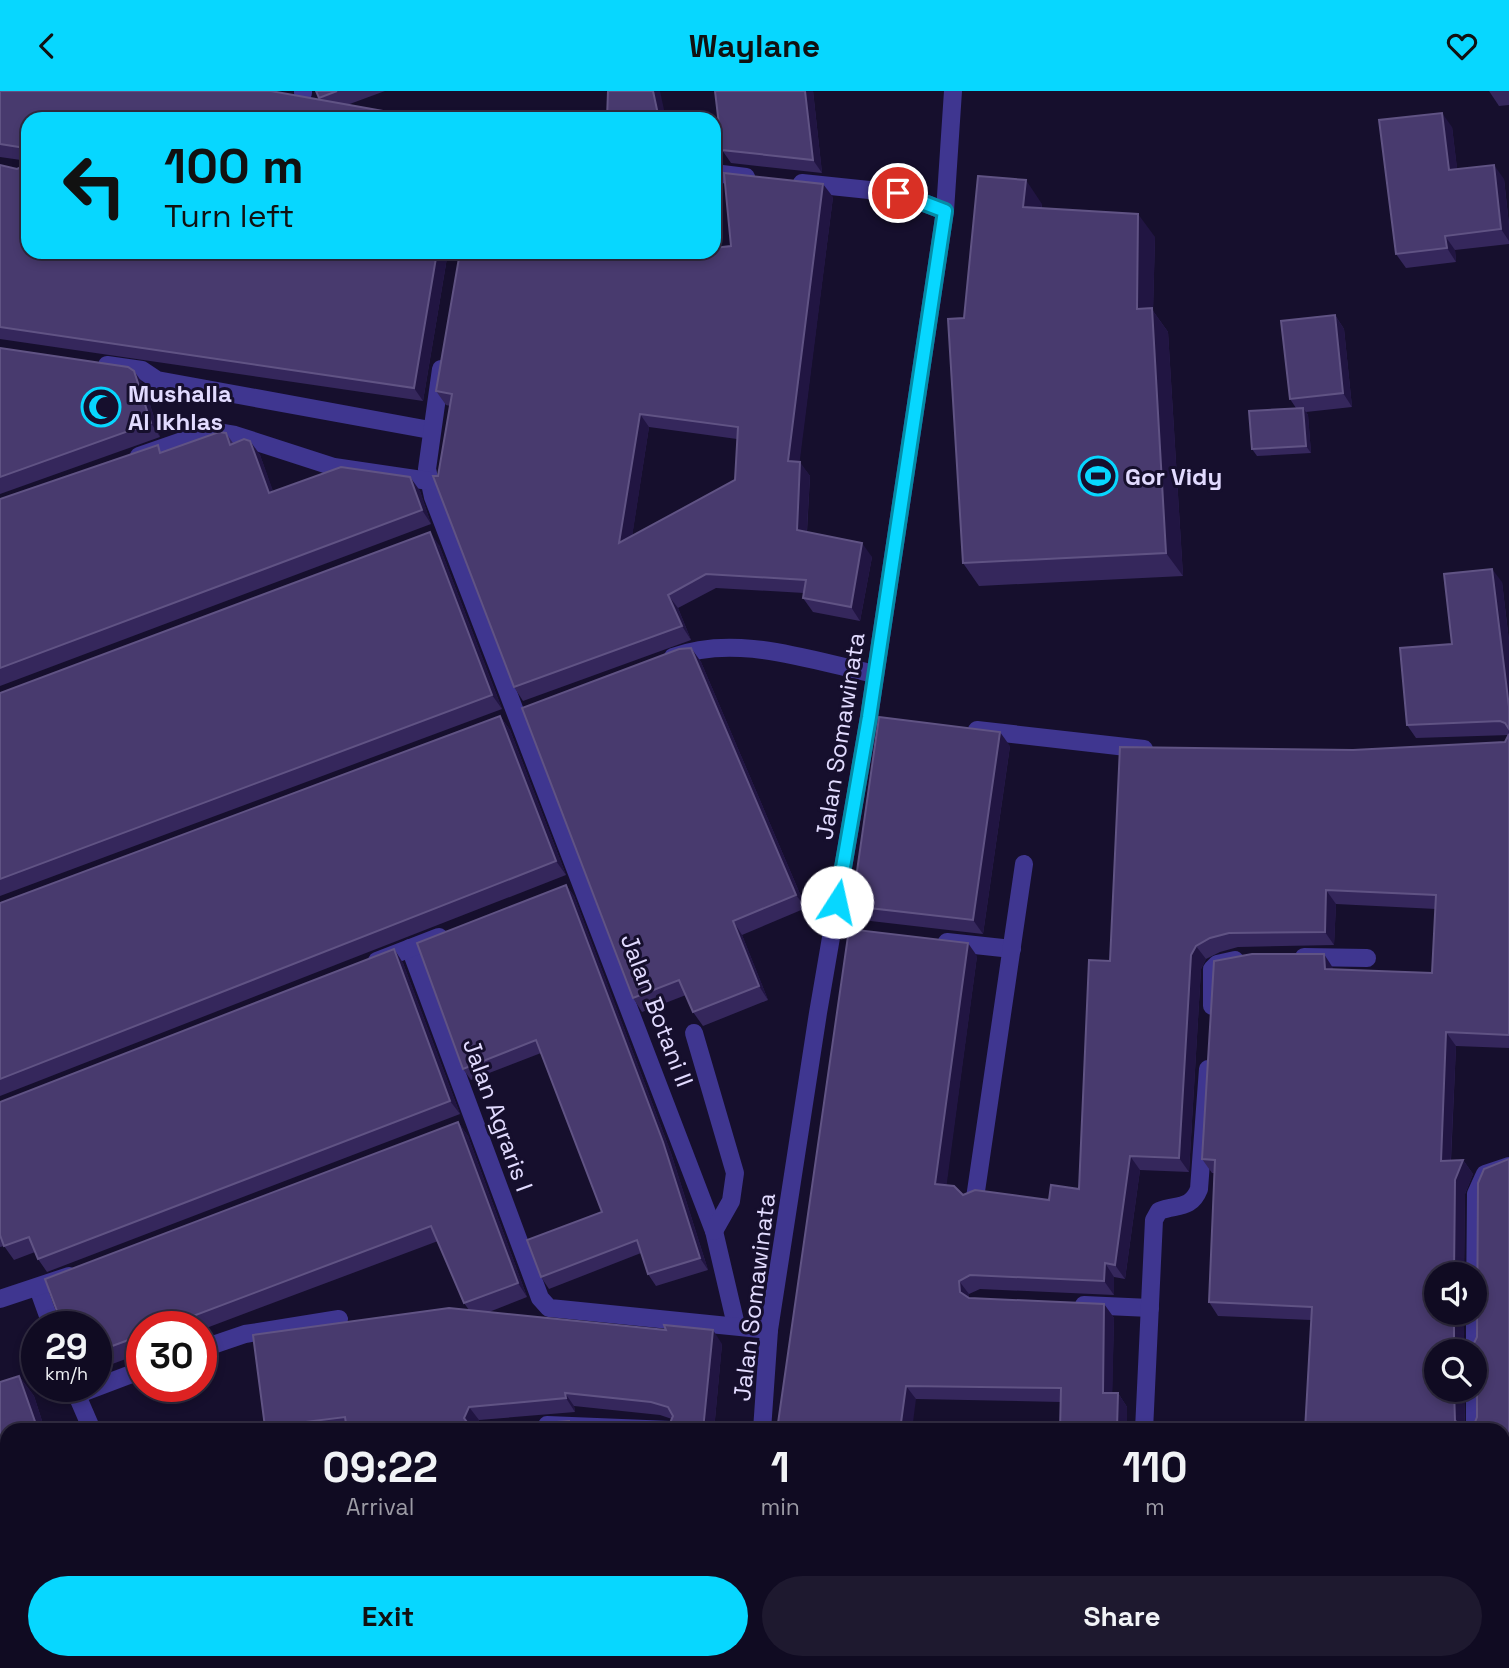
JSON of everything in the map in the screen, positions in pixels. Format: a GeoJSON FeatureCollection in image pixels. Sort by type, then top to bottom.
{"type":"FeatureCollection","features":[{"type":"Feature","properties":{"kind":"street","name":"Jalan Somawinata"},"geometry":{"type":"LineString","coordinates":[[762,1423],[769,1329],[833,928],[876,718],[875,674],[945,211],[953,91]]}},
{"type":"Feature","properties":{"kind":"street"},"geometry":{"type":"LineString","coordinates":[[721,174],[898,193],[945,211]]}},
{"type":"Feature","properties":{"kind":"street"},"geometry":{"type":"LineString","coordinates":[[126,461],[211,431],[235,435],[334,467],[429,481],[427,469],[430,430],[444,348]]}},
{"type":"Feature","properties":{"kind":"street"},"geometry":{"type":"LineString","coordinates":[[90,362],[142,370],[157,380],[430,430]]}},
{"type":"Feature","properties":{"kind":"street","name":"Jalan Botani II"},"geometry":{"type":"LineString","coordinates":[[429,481],[441,532],[518,716],[714,1231],[736,1325]]}},
{"type":"Feature","properties":{"kind":"street"},"geometry":{"type":"LineString","coordinates":[[660,662],[685,652],[746,647],[875,674]]}},
{"type":"Feature","properties":{"kind":"street"},"geometry":{"type":"LineString","coordinates":[[961,729],[1126,749],[1168,749]]}},
{"type":"Feature","properties":{"kind":"street"},"geometry":{"type":"LineString","coordinates":[[975,1198],[1024,865]]}},
{"type":"Feature","properties":{"kind":"street"},"geometry":{"type":"LineString","coordinates":[[558,891],[582,881]]}},
{"type":"Feature","properties":{"kind":"street"},"geometry":{"type":"LineString","coordinates":[[833,928],[853,930]]}},
{"type":"Feature","properties":{"kind":"street"},"geometry":{"type":"LineString","coordinates":[[359,968],[459,929]]}},
{"type":"Feature","properties":{"kind":"street"},"geometry":{"type":"LineString","coordinates":[[932,940],[1012,949]]}},
{"type":"Feature","properties":{"kind":"street","name":"Jalan Agraris I"},"geometry":{"type":"LineString","coordinates":[[410,948],[468,1124],[540,1298],[549,1308],[736,1325]]}},
{"type":"Feature","properties":{"kind":"street"},"geometry":{"type":"LineString","coordinates":[[1211,1018],[1212,969],[1217,964],[1251,955]]}},
{"type":"Feature","properties":{"kind":"street"},"geometry":{"type":"LineString","coordinates":[[1290,956],[1367,958]]}},
{"type":"Feature","properties":{"kind":"street"},"geometry":{"type":"LineString","coordinates":[[694,1034],[735,1173],[732,1201],[714,1231]]}},
{"type":"Feature","properties":{"kind":"street"},"geometry":{"type":"LineString","coordinates":[[1144,1423],[1154,1220],[1159,1211],[1186,1206],[1196,1198],[1199,1189],[1209,1057]]}},
{"type":"Feature","properties":{"kind":"street"},"geometry":{"type":"LineString","coordinates":[[1475,1262],[1476,1194],[1485,1174],[1509,1166]]}},
{"type":"Feature","properties":{"kind":"street"},"geometry":{"type":"LineString","coordinates":[[0,1299],[89,1269]]}},
{"type":"Feature","properties":{"kind":"street"},"geometry":{"type":"LineString","coordinates":[[38,1288],[46,1311]]}},
{"type":"Feature","properties":{"kind":"street"},"geometry":{"type":"LineString","coordinates":[[1071,1304],[1150,1308]]}},
{"type":"Feature","properties":{"kind":"street"},"geometry":{"type":"LineString","coordinates":[[217,1343],[245,1333],[339,1319]]}},
{"type":"Feature","properties":{"kind":"street"},"geometry":{"type":"LineString","coordinates":[[736,1325],[769,1329]]}},
{"type":"Feature","properties":{"kind":"street"},"geometry":{"type":"LineString","coordinates":[[80,1402],[89,1423]]}},
{"type":"Feature","properties":{"kind":"street"},"geometry":{"type":"LineString","coordinates":[[1475,1402],[1475,1423]]}},
{"type":"Feature","properties":{"kind":"building"},"geometry":{"type":"Polygon","coordinates":[[[0,91],[271,91],[389,112],[21,112],[21,147],[0,144],[0,91]]]}},
{"type":"Feature","properties":{"kind":"building"},"geometry":{"type":"Polygon","coordinates":[[[316,91],[337,91],[319,98],[316,91]]]}},
{"type":"Feature","properties":{"kind":"building"},"geometry":{"type":"Polygon","coordinates":[[[608,91],[653,91],[658,112],[607,112],[608,91]]]}},
{"type":"Feature","properties":{"kind":"building"},"geometry":{"type":"Polygon","coordinates":[[[715,91],[805,91],[813,160],[722,150],[721,112],[717,112],[715,91]]]}},
{"type":"Feature","properties":{"kind":"building"},"geometry":{"type":"Polygon","coordinates":[[[1442,113],[1449,170],[1494,165],[1501,229],[1445,236],[1447,248],[1396,254],[1379,120],[1442,113]]]}},
{"type":"Feature","properties":{"kind":"building"},"geometry":{"type":"Polygon","coordinates":[[[0,165],[17,169],[21,167],[21,259],[436,259],[414,388],[0,327],[0,165]]]}},
{"type":"Feature","properties":{"kind":"building"},"geometry":{"type":"Polygon","coordinates":[[[724,173],[823,184],[788,461],[800,462],[797,530],[862,543],[851,607],[803,598],[806,580],[706,574],[668,595],[682,626],[514,687],[433,476],[438,476],[452,394],[436,391],[459,259],[721,259],[721,247],[731,246],[724,173]],[[640,414],[619,543],[735,480],[738,427],[640,414]]]}},
{"type":"Feature","properties":{"kind":"building"},"geometry":{"type":"Polygon","coordinates":[[[978,176],[1026,180],[1023,207],[1138,214],[1137,309],[1152,308],[1166,553],[963,563],[948,319],[964,318],[978,176]]]}},
{"type":"Feature","properties":{"kind":"building"},"geometry":{"type":"Polygon","coordinates":[[[1335,315],[1343,393],[1290,399],[1281,321],[1335,315]]]}},
{"type":"Feature","properties":{"kind":"building"},"geometry":{"type":"Polygon","coordinates":[[[0,348],[128,367],[134,371],[151,423],[0,477],[0,348]]]}},
{"type":"Feature","properties":{"kind":"building"},"geometry":{"type":"Polygon","coordinates":[[[1303,408],[1306,446],[1252,449],[1249,411],[1303,408]]]}},
{"type":"Feature","properties":{"kind":"building"},"geometry":{"type":"Polygon","coordinates":[[[219,432],[226,433],[230,445],[244,439],[250,441],[269,493],[341,467],[410,477],[422,510],[0,668],[0,499],[158,445],[160,453],[219,432]]]}},
{"type":"Feature","properties":{"kind":"building"},"geometry":{"type":"Polygon","coordinates":[[[430,532],[492,695],[0,879],[0,693],[430,532]]]}},
{"type":"Feature","properties":{"kind":"building"},"geometry":{"type":"Polygon","coordinates":[[[1492,569],[1509,707],[1509,729],[1500,721],[1407,725],[1400,648],[1452,644],[1444,574],[1492,569]]]}},
{"type":"Feature","properties":{"kind":"building"},"geometry":{"type":"Polygon","coordinates":[[[691,648],[796,895],[733,921],[759,986],[693,1012],[679,980],[633,998],[522,708],[679,649],[691,648]]]}},
{"type":"Feature","properties":{"kind":"building"},"geometry":{"type":"Polygon","coordinates":[[[500,716],[556,861],[0,1079],[0,903],[500,716]]]}},
{"type":"Feature","properties":{"kind":"building"},"geometry":{"type":"Polygon","coordinates":[[[879,717],[1000,732],[973,920],[852,906],[879,717]]]}},
{"type":"Feature","properties":{"kind":"building"},"geometry":{"type":"Polygon","coordinates":[[[1509,734],[1509,1035],[1446,1032],[1441,1161],[1463,1160],[1455,1180],[1454,1262],[1424,1262],[1424,1325],[1454,1325],[1455,1339],[1424,1339],[1424,1402],[1454,1402],[1455,1421],[1459,1423],[1305,1423],[1312,1307],[1209,1302],[1215,1160],[1202,1159],[1214,961],[1252,954],[1324,954],[1325,969],[1432,973],[1436,895],[1326,890],[1325,932],[1229,933],[1210,938],[1196,946],[1191,955],[1179,1158],[1130,1156],[1115,1265],[1105,1263],[1104,1281],[970,1275],[959,1281],[960,1292],[969,1298],[1104,1304],[1103,1393],[1118,1393],[1117,1423],[1060,1423],[1061,1388],[906,1386],[901,1423],[778,1423],[849,929],[968,943],[935,1184],[954,1186],[963,1195],[975,1190],[1049,1200],[1051,1185],[1079,1189],[1089,960],[1110,961],[1120,747],[1353,750],[1505,742],[1509,734]]]}},
{"type":"Feature","properties":{"kind":"building"},"geometry":{"type":"Polygon","coordinates":[[[566,885],[663,1142],[700,1258],[648,1274],[637,1240],[541,1277],[527,1240],[602,1212],[536,1040],[463,1069],[417,943],[566,885]]]}},
{"type":"Feature","properties":{"kind":"building"},"geometry":{"type":"Polygon","coordinates":[[[394,949],[450,1101],[38,1259],[29,1237],[4,1246],[0,1235],[0,1102],[394,949]]]}},
{"type":"Feature","properties":{"kind":"building"},"geometry":{"type":"Polygon","coordinates":[[[458,1122],[518,1283],[464,1303],[431,1226],[206,1311],[126,1311],[126,1341],[112,1346],[112,1311],[57,1311],[45,1279],[458,1122]]]}},
{"type":"Feature","properties":{"kind":"building"},"geometry":{"type":"Polygon","coordinates":[[[1509,1159],[1509,1423],[1473,1423],[1477,1417],[1477,1402],[1487,1402],[1487,1339],[1476,1339],[1477,1325],[1487,1325],[1487,1262],[1477,1262],[1478,1183],[1484,1169],[1509,1159]]]}},
{"type":"Feature","properties":{"kind":"building"},"geometry":{"type":"Polygon","coordinates":[[[449,1308],[666,1330],[664,1325],[713,1330],[704,1423],[670,1423],[673,1416],[668,1407],[651,1402],[565,1393],[566,1398],[469,1407],[464,1418],[468,1423],[346,1423],[345,1417],[297,1423],[264,1423],[253,1335],[449,1308]]]}},
{"type":"Feature","properties":{"kind":"building"},"geometry":{"type":"Polygon","coordinates":[[[19,1376],[21,1402],[28,1402],[36,1423],[0,1423],[0,1382],[19,1376]]]}},
{"type":"Feature","properties":{"kind":"place","name":"Mushalla Al Ikhlas"},"geometry":{"type":"Point","coordinates":[101,407]}},
{"type":"Feature","properties":{"kind":"place","name":"Gor Vidy"},"geometry":{"type":"Point","coordinates":[1098,476]}},
{"type":"Feature","properties":{"kind":"route"},"geometry":{"type":"LineString","coordinates":[[837,902],[869,717],[945,211],[898,193]]}}]}
